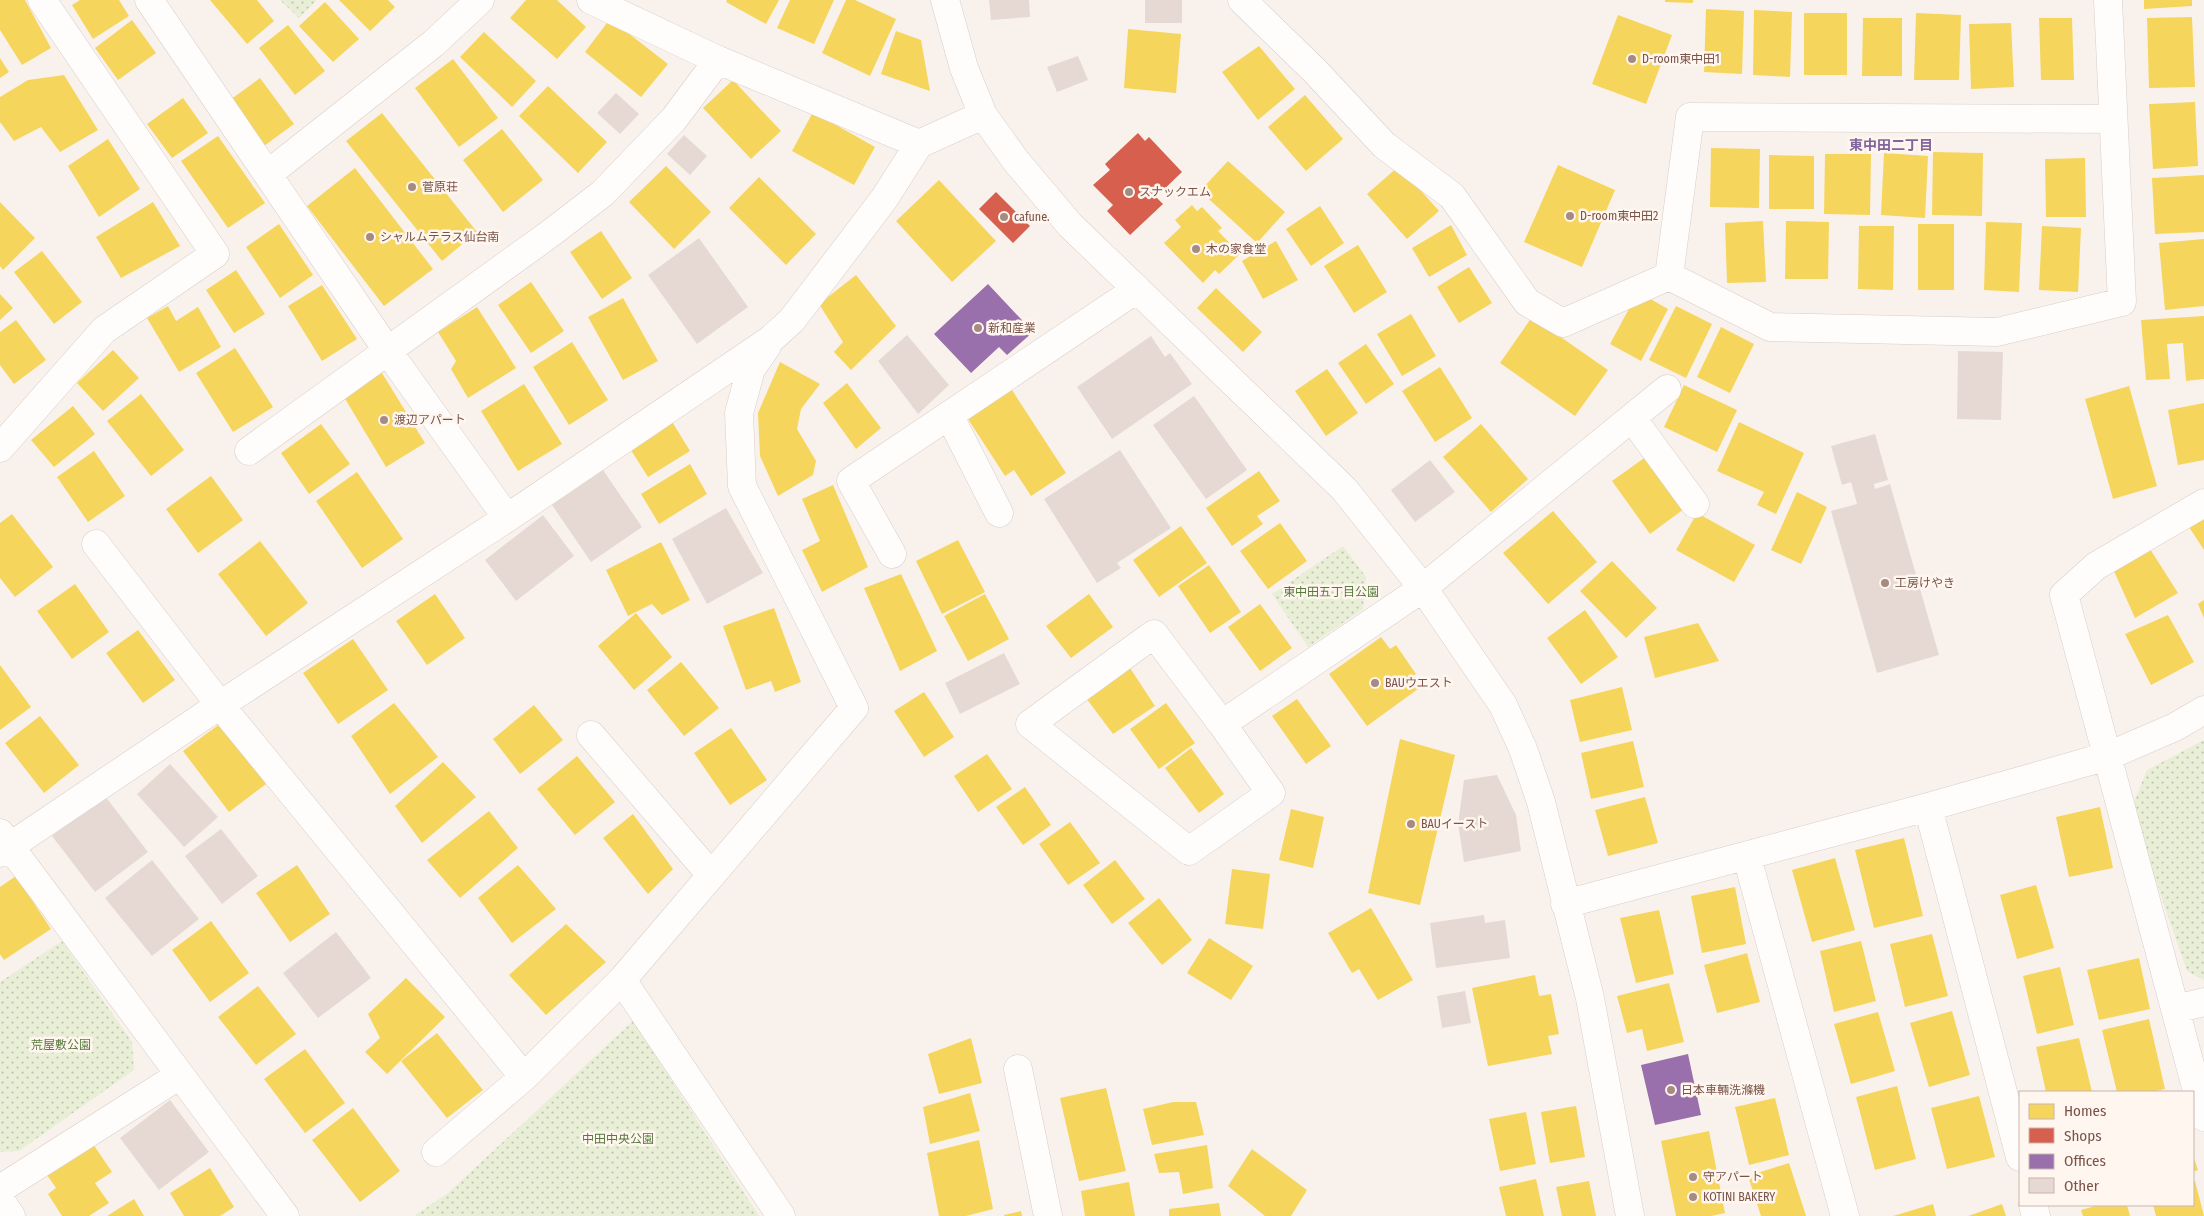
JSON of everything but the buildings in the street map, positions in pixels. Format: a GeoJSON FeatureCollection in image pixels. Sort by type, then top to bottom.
{"type":"FeatureCollection","features":[{"type":"Feature","properties":{"kind":"street"},"geometry":{"type":"LineString","coordinates":[[0,448],[104,330],[215,254],[42,0]]}},
{"type":"Feature","properties":{"kind":"street"},"geometry":{"type":"LineString","coordinates":[[150,0],[387,350],[507,518]]}},
{"type":"Feature","properties":{"kind":"street"},"geometry":{"type":"LineString","coordinates":[[268,174],[434,43],[480,0]]}},
{"type":"Feature","properties":{"kind":"street"},"geometry":{"type":"LineString","coordinates":[[591,0],[718,60],[919,144]]}},
{"type":"Feature","properties":{"kind":"street"},"geometry":{"type":"LineString","coordinates":[[945,0],[964,68],[983,115],[1016,161],[1070,225],[1344,489],[1423,588],[1503,705],[1523,749],[1541,802],[1590,998],[1630,1216]]}},
{"type":"Feature","properties":{"kind":"street"},"geometry":{"type":"LineString","coordinates":[[1242,0],[1315,71],[1384,145],[1452,196],[1527,302],[1563,323],[1669,276]]}},
{"type":"Feature","properties":{"kind":"street"},"geometry":{"type":"LineString","coordinates":[[1669,276],[1770,326],[1997,332],[2122,302],[2108,0]]}},
{"type":"Feature","properties":{"kind":"street"},"geometry":{"type":"LineString","coordinates":[[249,451],[552,233],[603,193],[674,119],[718,60]]}},
{"type":"Feature","properties":{"kind":"street"},"geometry":{"type":"LineString","coordinates":[[285,1216],[180,1075],[3,844],[507,518],[770,340],[792,320],[884,199],[919,144],[983,115]]}},
{"type":"Feature","properties":{"kind":"street"},"geometry":{"type":"LineString","coordinates":[[1669,276],[1690,117],[2114,119]]}},
{"type":"Feature","properties":{"kind":"street"},"geometry":{"type":"LineString","coordinates":[[892,554],[851,481],[1137,289]]}},
{"type":"Feature","properties":{"kind":"street"},"geometry":{"type":"LineString","coordinates":[[436,1152],[524,1077],[622,980],[854,708],[742,486],[739,413],[751,369],[770,340]]}},
{"type":"Feature","properties":{"kind":"street"},"geometry":{"type":"LineString","coordinates":[[1222,724],[1423,588],[1667,389]]}},
{"type":"Feature","properties":{"kind":"street"},"geometry":{"type":"LineString","coordinates":[[949,415],[999,513]]}},
{"type":"Feature","properties":{"kind":"street"},"geometry":{"type":"LineString","coordinates":[[1632,418],[1695,504]]}},
{"type":"Feature","properties":{"kind":"street"},"geometry":{"type":"LineString","coordinates":[[2204,503],[2096,566],[2064,596],[2204,1117]]}},
{"type":"Feature","properties":{"kind":"street"},"geometry":{"type":"LineString","coordinates":[[96,544],[220,705],[524,1077]]}},
{"type":"Feature","properties":{"kind":"street"},"geometry":{"type":"LineString","coordinates":[[1154,634],[1222,724],[1271,793],[1189,851],[1030,724],[1154,634]]}},
{"type":"Feature","properties":{"kind":"street"},"geometry":{"type":"LineString","coordinates":[[1565,904],[1746,857],[2108,756],[2175,727],[2204,710]]}},
{"type":"Feature","properties":{"kind":"street"},"geometry":{"type":"LineString","coordinates":[[591,736],[711,875]]}},
{"type":"Feature","properties":{"kind":"street"},"geometry":{"type":"LineString","coordinates":[[1928,807],[2019,1153]]}},
{"type":"Feature","properties":{"kind":"street"},"geometry":{"type":"LineString","coordinates":[[1746,857],[1845,1216]]}},
{"type":"Feature","properties":{"kind":"street"},"geometry":{"type":"LineString","coordinates":[[622,980],[781,1216]]}},
{"type":"Feature","properties":{"kind":"street"},"geometry":{"type":"LineString","coordinates":[[2175,1009],[2204,1002]]}},
{"type":"Feature","properties":{"kind":"street"},"geometry":{"type":"LineString","coordinates":[[1018,1070],[1048,1216]]}},
{"type":"Feature","properties":{"kind":"street"},"geometry":{"type":"LineString","coordinates":[[0,1189],[180,1075]]}},
{"type":"Feature","properties":{"kind":"street"},"geometry":{"type":"LineString","coordinates":[[0,1200],[11,1216]]}},
{"type":"Feature","properties":{"kind":"green space"},"geometry":{"type":"Polygon","coordinates":[[[280,0],[317,0],[299,18],[280,0]]]}},
{"type":"Feature","properties":{"kind":"green space","name":"東中田五丁目公園"},"geometry":{"type":"Polygon","coordinates":[[[1343,546],[1366,577],[1363,609],[1308,647],[1272,594],[1343,546]]]}},
{"type":"Feature","properties":{"kind":"green space"},"geometry":{"type":"Polygon","coordinates":[[[2204,740],[2204,980],[2187,971],[2131,809],[2147,770],[2204,740]]]}},
{"type":"Feature","properties":{"kind":"green space","name":"荒屋敷公園"},"geometry":{"type":"Polygon","coordinates":[[[62,941],[132,1042],[134,1070],[19,1151],[0,1152],[0,982],[62,941]]]}},
{"type":"Feature","properties":{"kind":"green space","name":"中田中央公園"},"geometry":{"type":"Polygon","coordinates":[[[633,1021],[759,1216],[414,1216],[448,1193],[633,1021]]]}},
{"type":"Feature","properties":{"kind":"place","name":"D-room東中田1"},"geometry":{"type":"Point","coordinates":[1632,59]}},
{"type":"Feature","properties":{"kind":"place","name":"菅原荘"},"geometry":{"type":"Point","coordinates":[412,187]}},
{"type":"Feature","properties":{"kind":"place","name":"スナックエム"},"geometry":{"type":"Point","coordinates":[1129,192]}},
{"type":"Feature","properties":{"kind":"place","name":"D-room東中田2"},"geometry":{"type":"Point","coordinates":[1570,216]}},
{"type":"Feature","properties":{"kind":"place","name":"cafune."},"geometry":{"type":"Point","coordinates":[1004,217]}},
{"type":"Feature","properties":{"kind":"place","name":"シャルムテラス仙台南"},"geometry":{"type":"Point","coordinates":[370,237]}},
{"type":"Feature","properties":{"kind":"place","name":"木の家食堂"},"geometry":{"type":"Point","coordinates":[1196,249]}},
{"type":"Feature","properties":{"kind":"place","name":"新和産業"},"geometry":{"type":"Point","coordinates":[978,328]}},
{"type":"Feature","properties":{"kind":"place","name":"渡辺アパート"},"geometry":{"type":"Point","coordinates":[384,420]}},
{"type":"Feature","properties":{"kind":"place","name":"工房けやき"},"geometry":{"type":"Point","coordinates":[1885,583]}},
{"type":"Feature","properties":{"kind":"place","name":"BAUウエスト"},"geometry":{"type":"Point","coordinates":[1375,683]}},
{"type":"Feature","properties":{"kind":"place","name":"BAUイースト"},"geometry":{"type":"Point","coordinates":[1411,824]}},
{"type":"Feature","properties":{"kind":"place","name":"日本車輛洗滌機"},"geometry":{"type":"Point","coordinates":[1671,1090]}},
{"type":"Feature","properties":{"kind":"place","name":"守アパート"},"geometry":{"type":"Point","coordinates":[1693,1177]}},
{"type":"Feature","properties":{"kind":"place","name":"KOTINI BAKERY"},"geometry":{"type":"Point","coordinates":[1693,1197]}},
{"type":"Feature","properties":{"kind":"district","name":"東中田二丁目"},"geometry":{"type":"Point","coordinates":[1891,145]}}]}
